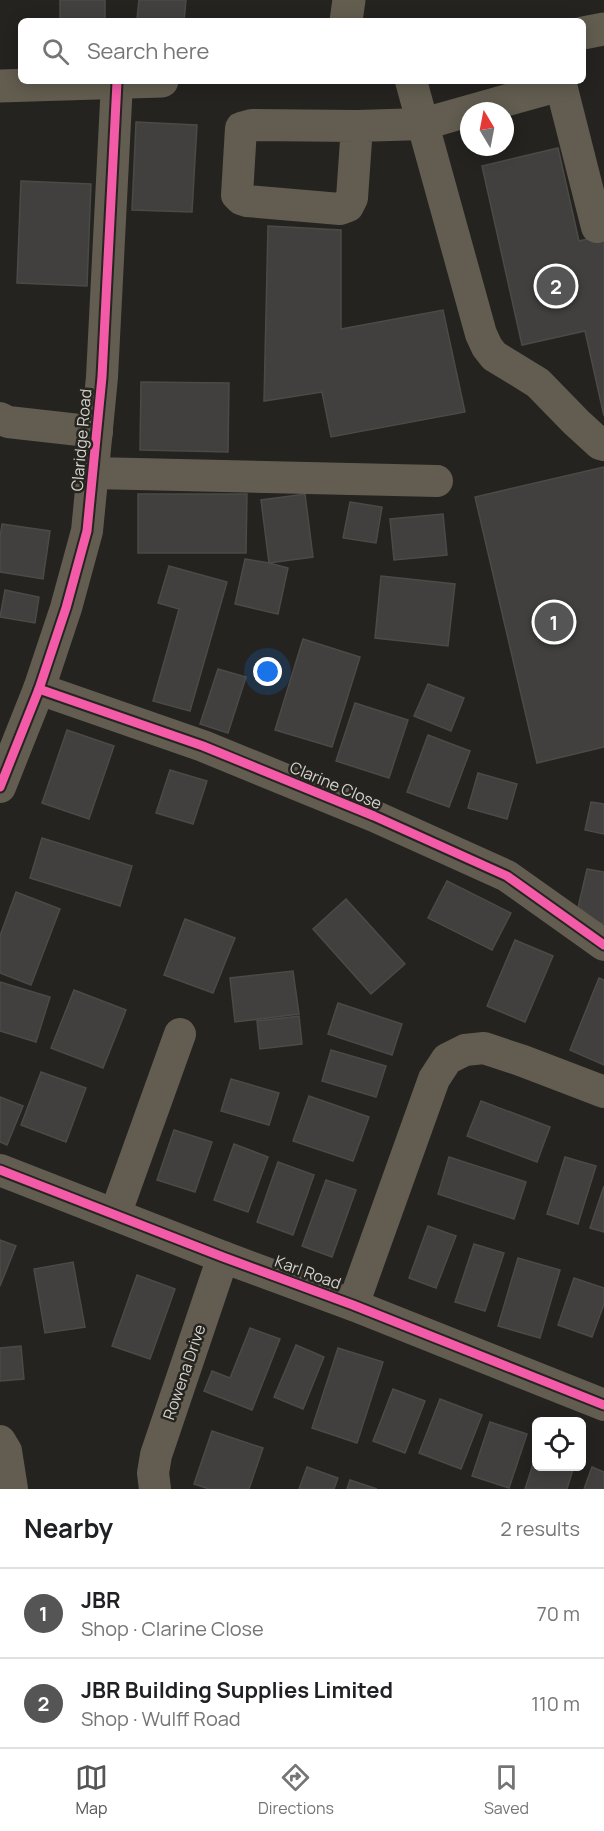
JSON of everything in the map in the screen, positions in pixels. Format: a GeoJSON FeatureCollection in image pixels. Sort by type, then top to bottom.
{"type":"FeatureCollection","features":[{"type":"Feature","properties":{"kind":"main road"},"geometry":{"type":"LineString","coordinates":[[346,18],[349,0]]}},
{"type":"Feature","properties":{"kind":"main road"},"geometry":{"type":"LineString","coordinates":[[586,32],[604,29]]}},
{"type":"Feature","properties":{"kind":"main road"},"geometry":{"type":"LineString","coordinates":[[0,86],[58,84]]}},
{"type":"Feature","properties":{"kind":"street","name":"Claridge Road"},"geometry":{"type":"LineString","coordinates":[[0,787],[39,689],[66,608],[87,531],[102,377],[117,84]]}},
{"type":"Feature","properties":{"kind":"street"},"geometry":{"type":"LineString","coordinates":[[412,84],[481,334],[487,347],[494,356],[538,383],[576,422],[604,445]]}},
{"type":"Feature","properties":{"kind":"street"},"geometry":{"type":"LineString","coordinates":[[357,126],[423,124],[557,84]]}},
{"type":"Feature","properties":{"kind":"street"},"geometry":{"type":"LineString","coordinates":[[560,84],[597,227]]}},
{"type":"Feature","properties":{"kind":"street"},"geometry":{"type":"LineString","coordinates":[[0,418],[8,422],[97,432]]}},
{"type":"Feature","properties":{"kind":"street"},"geometry":{"type":"LineString","coordinates":[[93,472],[437,481]]}},
{"type":"Feature","properties":{"kind":"street","name":"Clarine Close"},"geometry":{"type":"LineString","coordinates":[[39,689],[203,746],[374,816],[507,876],[604,945]]}},
{"type":"Feature","properties":{"kind":"street"},"geometry":{"type":"LineString","coordinates":[[115,1215],[180,1034]]}},
{"type":"Feature","properties":{"kind":"street"},"geometry":{"type":"LineString","coordinates":[[353,1305],[434,1079],[447,1059],[465,1050],[484,1048],[523,1060],[604,1092]]}},
{"type":"Feature","properties":{"kind":"street","name":"Karl Road"},"geometry":{"type":"LineString","coordinates":[[0,1170],[353,1305],[604,1405]]}},
{"type":"Feature","properties":{"kind":"street","name":"Rowena Drive"},"geometry":{"type":"LineString","coordinates":[[155,1489],[153,1473],[156,1455],[223,1257]]}},
{"type":"Feature","properties":{"kind":"street"},"geometry":{"type":"LineString","coordinates":[[0,1442],[6,1451],[12,1489]]}},
{"type":"Feature","properties":{"kind":"building"},"geometry":{"type":"Polygon","coordinates":[[[60,0],[105,0],[105,18],[60,18],[60,0]]]}},
{"type":"Feature","properties":{"kind":"building"},"geometry":{"type":"Polygon","coordinates":[[[139,0],[186,0],[184,18],[137,18],[139,0]]]}},
{"type":"Feature","properties":{"kind":"building"},"geometry":{"type":"Polygon","coordinates":[[[136,122],[197,125],[192,212],[132,210],[136,122]]]}},
{"type":"Feature","properties":{"kind":"building"},"geometry":{"type":"Polygon","coordinates":[[[558,148],[579,241],[604,235],[604,416],[585,331],[522,345],[482,166],[558,148]]]}},
{"type":"Feature","properties":{"kind":"building"},"geometry":{"type":"Polygon","coordinates":[[[21,181],[91,184],[87,286],[17,283],[21,181]]]}},
{"type":"Feature","properties":{"kind":"building"},"geometry":{"type":"Polygon","coordinates":[[[268,226],[341,230],[341,329],[443,310],[465,412],[331,437],[322,392],[264,401],[268,226]]]}},
{"type":"Feature","properties":{"kind":"building"},"geometry":{"type":"Polygon","coordinates":[[[141,382],[229,383],[228,452],[140,450],[141,382]]]}},
{"type":"Feature","properties":{"kind":"building"},"geometry":{"type":"Polygon","coordinates":[[[604,467],[604,747],[537,763],[475,497],[604,467]]]}},
{"type":"Feature","properties":{"kind":"building"},"geometry":{"type":"Polygon","coordinates":[[[138,494],[247,494],[246,553],[138,553],[138,494]]]}},
{"type":"Feature","properties":{"kind":"building"},"geometry":{"type":"Polygon","coordinates":[[[305,494],[313,557],[269,563],[261,500],[305,494]]]}},
{"type":"Feature","properties":{"kind":"building"},"geometry":{"type":"Polygon","coordinates":[[[350,502],[382,507],[376,543],[343,538],[350,502]]]}},
{"type":"Feature","properties":{"kind":"building"},"geometry":{"type":"Polygon","coordinates":[[[443,514],[447,555],[394,560],[390,519],[443,514]]]}},
{"type":"Feature","properties":{"kind":"building"},"geometry":{"type":"Polygon","coordinates":[[[2,524],[50,531],[43,579],[0,572],[2,524]]]}},
{"type":"Feature","properties":{"kind":"building"},"geometry":{"type":"Polygon","coordinates":[[[245,559],[288,568],[278,614],[235,604],[245,559]]]}},
{"type":"Feature","properties":{"kind":"building"},"geometry":{"type":"Polygon","coordinates":[[[169,566],[227,582],[190,711],[153,701],[179,609],[158,603],[169,566]]]}},
{"type":"Feature","properties":{"kind":"building"},"geometry":{"type":"Polygon","coordinates":[[[381,576],[455,584],[448,646],[375,638],[381,576]]]}},
{"type":"Feature","properties":{"kind":"building"},"geometry":{"type":"Polygon","coordinates":[[[5,590],[39,597],[35,623],[0,617],[5,590]]]}},
{"type":"Feature","properties":{"kind":"building"},"geometry":{"type":"Polygon","coordinates":[[[303,639],[360,657],[332,747],[275,730],[303,639]]]}},
{"type":"Feature","properties":{"kind":"building"},"geometry":{"type":"Polygon","coordinates":[[[218,669],[246,677],[228,733],[200,724],[218,669]]]}},
{"type":"Feature","properties":{"kind":"building"},"geometry":{"type":"Polygon","coordinates":[[[428,684],[464,698],[451,731],[414,716],[428,684]]]}},
{"type":"Feature","properties":{"kind":"building"},"geometry":{"type":"Polygon","coordinates":[[[355,703],[408,720],[389,778],[336,761],[355,703]]]}},
{"type":"Feature","properties":{"kind":"building"},"geometry":{"type":"Polygon","coordinates":[[[67,730],[114,746],[89,819],[42,803],[67,730]]]}},
{"type":"Feature","properties":{"kind":"building"},"geometry":{"type":"Polygon","coordinates":[[[428,735],[470,751],[449,807],[407,792],[428,735]]]}},
{"type":"Feature","properties":{"kind":"building"},"geometry":{"type":"Polygon","coordinates":[[[170,770],[207,781],[193,824],[156,813],[170,770]]]}},
{"type":"Feature","properties":{"kind":"building"},"geometry":{"type":"Polygon","coordinates":[[[478,773],[517,784],[507,819],[468,808],[478,773]]]}},
{"type":"Feature","properties":{"kind":"building"},"geometry":{"type":"Polygon","coordinates":[[[591,802],[604,804],[604,834],[585,830],[591,802]]]}},
{"type":"Feature","properties":{"kind":"building"},"geometry":{"type":"Polygon","coordinates":[[[42,838],[132,866],[120,906],[30,878],[42,838]]]}},
{"type":"Feature","properties":{"kind":"building"},"geometry":{"type":"Polygon","coordinates":[[[587,869],[604,872],[604,924],[576,916],[587,869]]]}},
{"type":"Feature","properties":{"kind":"building"},"geometry":{"type":"Polygon","coordinates":[[[447,881],[511,913],[492,950],[428,918],[447,881]]]}},
{"type":"Feature","properties":{"kind":"building"},"geometry":{"type":"Polygon","coordinates":[[[16,892],[60,909],[31,985],[0,973],[0,936],[16,892]]]}},
{"type":"Feature","properties":{"kind":"building"},"geometry":{"type":"Polygon","coordinates":[[[346,899],[405,964],[371,994],[313,929],[346,899]]]}},
{"type":"Feature","properties":{"kind":"building"},"geometry":{"type":"Polygon","coordinates":[[[185,919],[235,938],[213,993],[164,975],[185,919]]]}},
{"type":"Feature","properties":{"kind":"building"},"geometry":{"type":"Polygon","coordinates":[[[515,940],[553,956],[525,1022],[487,1006],[515,940]]]}},
{"type":"Feature","properties":{"kind":"building"},"geometry":{"type":"Polygon","coordinates":[[[293,971],[299,1014],[235,1022],[230,978],[293,971]]]}},
{"type":"Feature","properties":{"kind":"building"},"geometry":{"type":"Polygon","coordinates":[[[599,978],[604,980],[604,1065],[570,1050],[599,978]]]}},
{"type":"Feature","properties":{"kind":"building"},"geometry":{"type":"Polygon","coordinates":[[[0,982],[50,997],[36,1042],[0,1031],[0,982]]]}},
{"type":"Feature","properties":{"kind":"building"},"geometry":{"type":"Polygon","coordinates":[[[74,990],[126,1010],[103,1068],[51,1048],[74,990]]]}},
{"type":"Feature","properties":{"kind":"building"},"geometry":{"type":"Polygon","coordinates":[[[338,1003],[402,1024],[392,1055],[328,1034],[338,1003]]]}},
{"type":"Feature","properties":{"kind":"building"},"geometry":{"type":"Polygon","coordinates":[[[299,1016],[302,1044],[260,1049],[257,1021],[299,1016]]]}},
{"type":"Feature","properties":{"kind":"building"},"geometry":{"type":"Polygon","coordinates":[[[331,1050],[386,1066],[376,1097],[322,1081],[331,1050]]]}},
{"type":"Feature","properties":{"kind":"building"},"geometry":{"type":"Polygon","coordinates":[[[41,1072],[86,1088],[66,1142],[21,1125],[41,1072]]]}},
{"type":"Feature","properties":{"kind":"building"},"geometry":{"type":"Polygon","coordinates":[[[231,1079],[279,1093],[269,1125],[221,1111],[231,1079]]]}},
{"type":"Feature","properties":{"kind":"building"},"geometry":{"type":"Polygon","coordinates":[[[309,1096],[369,1117],[353,1161],[293,1141],[309,1096]]]}},
{"type":"Feature","properties":{"kind":"building"},"geometry":{"type":"Polygon","coordinates":[[[0,1097],[23,1106],[7,1145],[0,1142],[0,1097]]]}},
{"type":"Feature","properties":{"kind":"building"},"geometry":{"type":"Polygon","coordinates":[[[481,1101],[550,1127],[537,1162],[467,1136],[481,1101]]]}},
{"type":"Feature","properties":{"kind":"building"},"geometry":{"type":"Polygon","coordinates":[[[174,1130],[212,1142],[195,1192],[157,1180],[174,1130]]]}},
{"type":"Feature","properties":{"kind":"building"},"geometry":{"type":"Polygon","coordinates":[[[234,1144],[268,1157],[248,1212],[214,1200],[234,1144]]]}},
{"type":"Feature","properties":{"kind":"building"},"geometry":{"type":"Polygon","coordinates":[[[449,1157],[526,1182],[514,1219],[438,1194],[449,1157]]]}},
{"type":"Feature","properties":{"kind":"building"},"geometry":{"type":"Polygon","coordinates":[[[565,1157],[596,1166],[578,1224],[547,1214],[565,1157]]]}},
{"type":"Feature","properties":{"kind":"building"},"geometry":{"type":"Polygon","coordinates":[[[278,1162],[314,1175],[293,1235],[257,1222],[278,1162]]]}},
{"type":"Feature","properties":{"kind":"building"},"geometry":{"type":"Polygon","coordinates":[[[326,1180],[356,1190],[332,1257],[302,1246],[326,1180]]]}},
{"type":"Feature","properties":{"kind":"building"},"geometry":{"type":"Polygon","coordinates":[[[604,1186],[604,1232],[590,1228],[604,1186]]]}},
{"type":"Feature","properties":{"kind":"building"},"geometry":{"type":"Polygon","coordinates":[[[428,1226],[456,1236],[436,1288],[409,1278],[428,1226]]]}},
{"type":"Feature","properties":{"kind":"building"},"geometry":{"type":"Polygon","coordinates":[[[0,1240],[16,1246],[0,1286],[0,1240]]]}},
{"type":"Feature","properties":{"kind":"building"},"geometry":{"type":"Polygon","coordinates":[[[474,1244],[504,1253],[485,1311],[455,1302],[474,1244]]]}},
{"type":"Feature","properties":{"kind":"building"},"geometry":{"type":"Polygon","coordinates":[[[518,1258],[560,1270],[540,1338],[498,1326],[518,1258]]]}},
{"type":"Feature","properties":{"kind":"building"},"geometry":{"type":"Polygon","coordinates":[[[73,1262],[85,1327],[45,1333],[34,1269],[73,1262]]]}},
{"type":"Feature","properties":{"kind":"building"},"geometry":{"type":"Polygon","coordinates":[[[137,1275],[175,1289],[150,1359],[112,1346],[137,1275]]]}},
{"type":"Feature","properties":{"kind":"building"},"geometry":{"type":"Polygon","coordinates":[[[574,1278],[604,1288],[604,1304],[592,1337],[558,1325],[574,1278]]]}},
{"type":"Feature","properties":{"kind":"building"},"geometry":{"type":"Polygon","coordinates":[[[250,1328],[280,1339],[252,1410],[204,1391],[212,1371],[230,1378],[250,1328]]]}},
{"type":"Feature","properties":{"kind":"building"},"geometry":{"type":"Polygon","coordinates":[[[296,1345],[324,1357],[303,1409],[274,1397],[296,1345]]]}},
{"type":"Feature","properties":{"kind":"building"},"geometry":{"type":"Polygon","coordinates":[[[21,1346],[24,1379],[0,1381],[0,1348],[21,1346]]]}},
{"type":"Feature","properties":{"kind":"building"},"geometry":{"type":"Polygon","coordinates":[[[338,1348],[383,1362],[357,1443],[312,1428],[338,1348]]]}},
{"type":"Feature","properties":{"kind":"building"},"geometry":{"type":"Polygon","coordinates":[[[393,1389],[425,1401],[405,1453],[373,1441],[393,1389]]]}},
{"type":"Feature","properties":{"kind":"building"},"geometry":{"type":"Polygon","coordinates":[[[440,1399],[482,1415],[461,1469],[419,1453],[440,1399]]]}},
{"type":"Feature","properties":{"kind":"building"},"geometry":{"type":"Polygon","coordinates":[[[490,1422],[527,1434],[509,1488],[472,1476],[490,1422]]]}},
{"type":"Feature","properties":{"kind":"building"},"geometry":{"type":"Polygon","coordinates":[[[212,1431],[263,1448],[249,1489],[209,1489],[194,1484],[212,1431]]]}},
{"type":"Feature","properties":{"kind":"building"},"geometry":{"type":"Polygon","coordinates":[[[307,1467],[338,1478],[334,1489],[299,1489],[307,1467]]]}},
{"type":"Feature","properties":{"kind":"building"},"geometry":{"type":"Polygon","coordinates":[[[532,1467],[532,1471],[572,1471],[567,1489],[525,1489],[532,1467]]]}},
{"type":"Feature","properties":{"kind":"building"},"geometry":{"type":"Polygon","coordinates":[[[592,1467],[604,1472],[604,1489],[584,1489],[592,1467]]]}},
{"type":"Feature","properties":{"kind":"building"},"geometry":{"type":"Polygon","coordinates":[[[350,1480],[377,1489],[347,1489],[350,1480]]]}},
{"type":"Feature","properties":{"kind":"cycle path"},"geometry":{"type":"LineString","coordinates":[[0,787],[39,689],[66,608],[87,531],[102,377],[117,84]]}},
{"type":"Feature","properties":{"kind":"cycle path"},"geometry":{"type":"LineString","coordinates":[[39,689],[203,746],[374,816],[507,876],[604,945]]}},
{"type":"Feature","properties":{"kind":"cycle path"},"geometry":{"type":"LineString","coordinates":[[0,1170],[353,1305],[604,1405]]}},
{"type":"Feature","properties":{"kind":"place","name":"JBR Building Supplies Limited"},"geometry":{"type":"Point","coordinates":[556,286]}},
{"type":"Feature","properties":{"kind":"place","name":"JBR"},"geometry":{"type":"Point","coordinates":[554,622]}}]}
